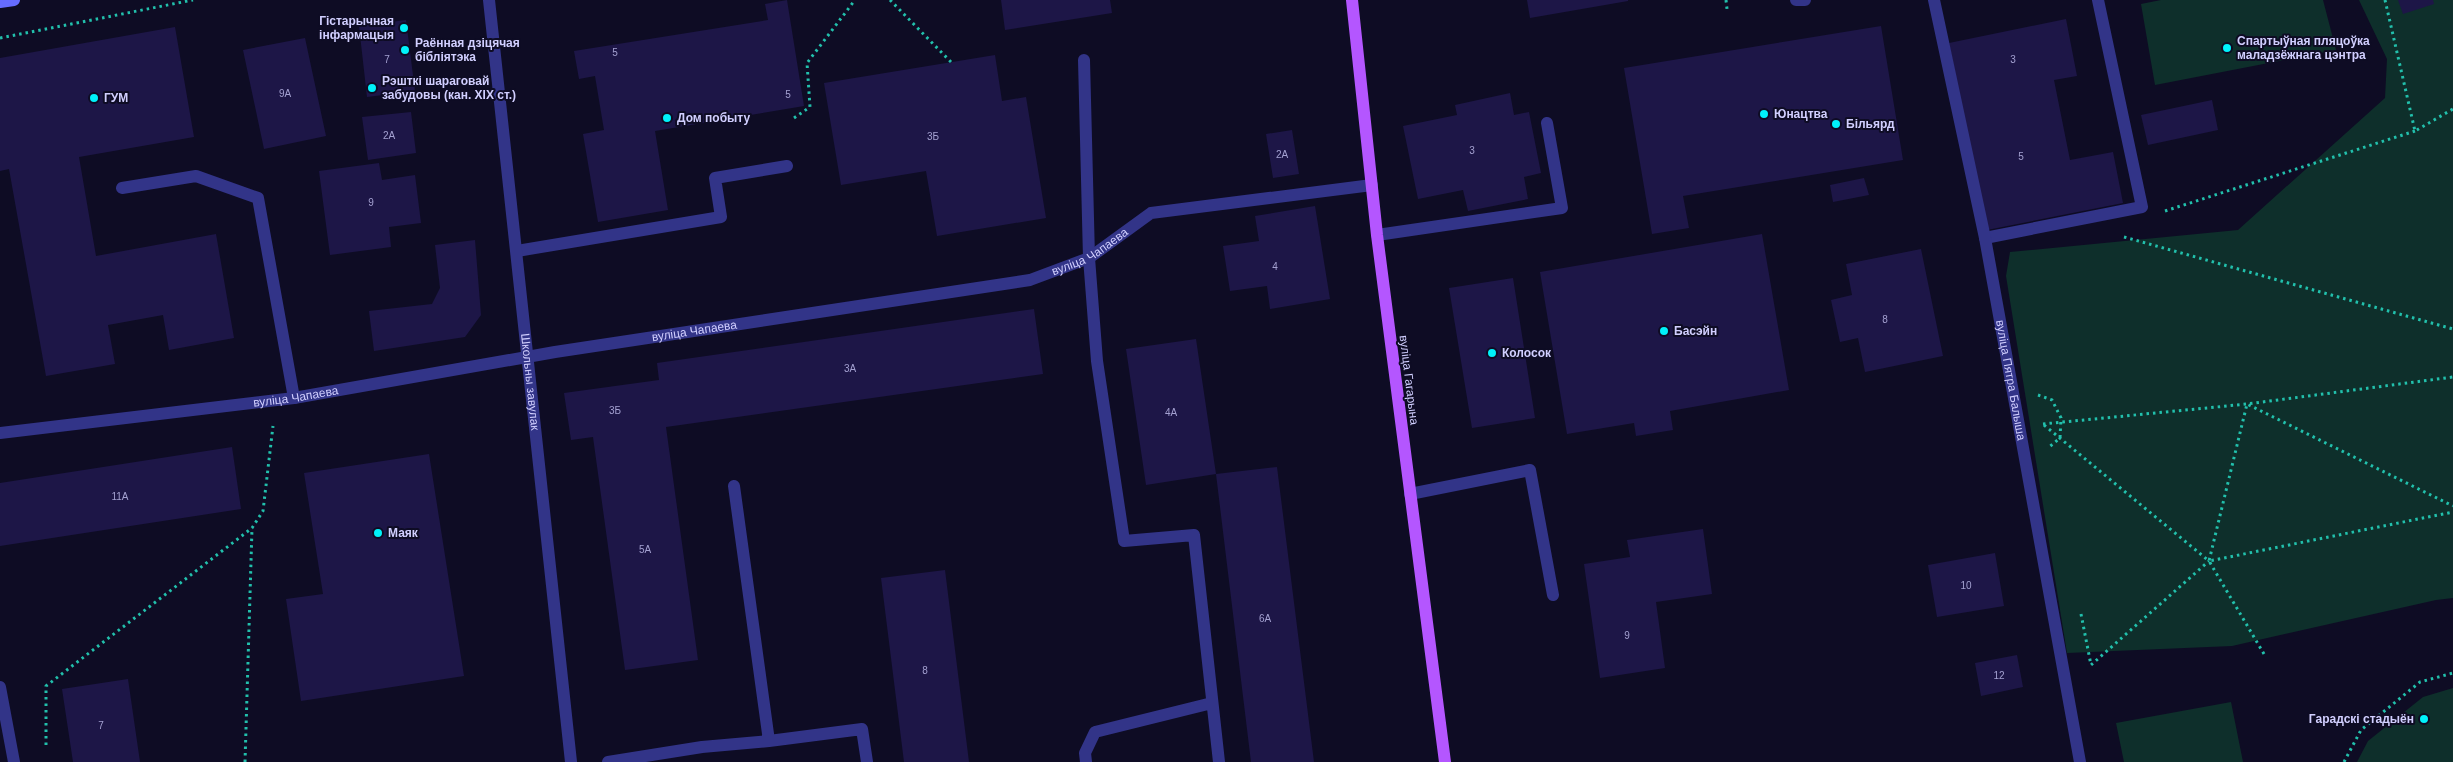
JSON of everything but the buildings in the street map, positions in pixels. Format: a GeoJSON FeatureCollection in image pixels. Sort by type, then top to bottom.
{"type":"FeatureCollection","features":[{"type":"Feature","properties":{"kind":"main road"},"geometry":{"type":"LineString","coordinates":[[0,2],[14,0]]}},
{"type":"Feature","properties":{"kind":"main road","name":"вуліца Гагарына"},"geometry":{"type":"LineString","coordinates":[[1352,0],[1377,235],[1445,762]]}},
{"type":"Feature","properties":{"kind":"street","name":"Школьны завулак"},"geometry":{"type":"LineString","coordinates":[[489,0],[571,762]]}},
{"type":"Feature","properties":{"kind":"street"},"geometry":{"type":"LineString","coordinates":[[1796,0],[1805,0]]}},
{"type":"Feature","properties":{"kind":"street","name":"вуліца Пятра Балыша"},"geometry":{"type":"LineString","coordinates":[[1934,0],[1985,238],[2080,762]]}},
{"type":"Feature","properties":{"kind":"street"},"geometry":{"type":"LineString","coordinates":[[1985,238],[2142,208],[2098,0]]}},
{"type":"Feature","properties":{"kind":"street"},"geometry":{"type":"LineString","coordinates":[[1084,60],[1089,258],[1097,361],[1124,541],[1194,535],[1219,762]]}},
{"type":"Feature","properties":{"kind":"street"},"geometry":{"type":"LineString","coordinates":[[1377,235],[1562,208],[1547,123]]}},
{"type":"Feature","properties":{"kind":"street"},"geometry":{"type":"LineString","coordinates":[[517,251],[721,217],[715,178],[787,166]]}},
{"type":"Feature","properties":{"kind":"street"},"geometry":{"type":"LineString","coordinates":[[122,188],[196,176],[258,198],[294,398]]}},
{"type":"Feature","properties":{"kind":"street","name":"вуліца Чапаева"},"geometry":{"type":"LineString","coordinates":[[0,433],[294,398],[528,357],[1030,280],[1089,258],[1151,214],[1372,185]]}},
{"type":"Feature","properties":{"kind":"street"},"geometry":{"type":"LineString","coordinates":[[1410,494],[1530,470],[1554,595]]}},
{"type":"Feature","properties":{"kind":"street"},"geometry":{"type":"LineString","coordinates":[[734,486],[769,740]]}},
{"type":"Feature","properties":{"kind":"street"},"geometry":{"type":"LineString","coordinates":[[0,687],[14,762]]}},
{"type":"Feature","properties":{"kind":"street"},"geometry":{"type":"LineString","coordinates":[[1086,762],[1085,753],[1095,732],[1212,703]]}},
{"type":"Feature","properties":{"kind":"street"},"geometry":{"type":"LineString","coordinates":[[608,762],[702,747],[862,729],[867,762]]}},
{"type":"Feature","properties":{"kind":"path"},"geometry":{"type":"LineString","coordinates":[[0,38],[193,0]]}},
{"type":"Feature","properties":{"kind":"path"},"geometry":{"type":"LineString","coordinates":[[794,118],[810,107],[807,63],[855,0]]}},
{"type":"Feature","properties":{"kind":"path"},"geometry":{"type":"LineString","coordinates":[[890,0],[951,62]]}},
{"type":"Feature","properties":{"kind":"path"},"geometry":{"type":"LineString","coordinates":[[1726,0],[1727,8]]}},
{"type":"Feature","properties":{"kind":"path"},"geometry":{"type":"LineString","coordinates":[[2385,0],[2414,131]]}},
{"type":"Feature","properties":{"kind":"path"},"geometry":{"type":"LineString","coordinates":[[2159,213],[2414,131],[2453,109]]}},
{"type":"Feature","properties":{"kind":"path"},"geometry":{"type":"LineString","coordinates":[[2121,236],[2453,329]]}},
{"type":"Feature","properties":{"kind":"path"},"geometry":{"type":"LineString","coordinates":[[2018,427],[2247,404],[2453,377]]}},
{"type":"Feature","properties":{"kind":"path"},"geometry":{"type":"LineString","coordinates":[[2037,395],[2052,400],[2061,423],[2060,438],[2048,449]]}},
{"type":"Feature","properties":{"kind":"path"},"geometry":{"type":"LineString","coordinates":[[46,745],[46,686],[252,528],[262,511],[276,400]]}},
{"type":"Feature","properties":{"kind":"path"},"geometry":{"type":"LineString","coordinates":[[2247,404],[2453,506]]}},
{"type":"Feature","properties":{"kind":"path"},"geometry":{"type":"LineString","coordinates":[[2209,561],[2247,404]]}},
{"type":"Feature","properties":{"kind":"path"},"geometry":{"type":"LineString","coordinates":[[2042,424],[2044,432]]}},
{"type":"Feature","properties":{"kind":"path"},"geometry":{"type":"LineString","coordinates":[[2042,424],[2209,561],[2264,654]]}},
{"type":"Feature","properties":{"kind":"path"},"geometry":{"type":"LineString","coordinates":[[2046,440],[2050,458]]}},
{"type":"Feature","properties":{"kind":"path"},"geometry":{"type":"LineString","coordinates":[[2080,609],[2091,665],[2209,561],[2453,512]]}},
{"type":"Feature","properties":{"kind":"path"},"geometry":{"type":"LineString","coordinates":[[245,762],[252,528]]}},
{"type":"Feature","properties":{"kind":"path"},"geometry":{"type":"LineString","coordinates":[[2344,762],[2361,730],[2420,682],[2453,673]]}},
{"type":"Feature","properties":{"kind":"green space"},"geometry":{"type":"Polygon","coordinates":[[[2161,0],[2323,0],[2336,50],[2155,85],[2141,4],[2161,0]]]}},
{"type":"Feature","properties":{"kind":"green space"},"geometry":{"type":"Polygon","coordinates":[[[2359,0],[2453,0],[2453,598],[2436,600],[2232,646],[2067,653],[2006,276],[2010,252],[2238,230],[2385,98],[2387,59],[2359,0]]]}},
{"type":"Feature","properties":{"kind":"green space","name":"Гарадскі стадыён"},"geometry":{"type":"Polygon","coordinates":[[[2453,688],[2453,762],[2357,762],[2368,741],[2423,697],[2453,688]]]}},
{"type":"Feature","properties":{"kind":"green space"},"geometry":{"type":"Polygon","coordinates":[[[2231,702],[2243,762],[2124,762],[2116,723],[2231,702]]]}},
{"type":"Feature","properties":{"kind":"place","name":"Гістарычная інфармацыя"},"geometry":{"type":"Point","coordinates":[404,28]}},
{"type":"Feature","properties":{"kind":"place","name":"Спартыўная пляцоўка маладзёжнага цэнтра"},"geometry":{"type":"Point","coordinates":[2227,48]}},
{"type":"Feature","properties":{"kind":"place","name":"Раённая дзіцячая бібліятэка"},"geometry":{"type":"Point","coordinates":[405,50]}},
{"type":"Feature","properties":{"kind":"place","name":"Рэшткі шараговай забудовы (кан. XIX ст.)"},"geometry":{"type":"Point","coordinates":[372,88]}},
{"type":"Feature","properties":{"kind":"place","name":"ГУМ"},"geometry":{"type":"Point","coordinates":[94,98]}},
{"type":"Feature","properties":{"kind":"place","name":"Юнацтва"},"geometry":{"type":"Point","coordinates":[1764,114]}},
{"type":"Feature","properties":{"kind":"place","name":"Дом побыту"},"geometry":{"type":"Point","coordinates":[667,118]}},
{"type":"Feature","properties":{"kind":"place","name":"Більярд"},"geometry":{"type":"Point","coordinates":[1836,124]}},
{"type":"Feature","properties":{"kind":"place","name":"Басэйн"},"geometry":{"type":"Point","coordinates":[1664,331]}},
{"type":"Feature","properties":{"kind":"place","name":"Колосок"},"geometry":{"type":"Point","coordinates":[1492,353]}},
{"type":"Feature","properties":{"kind":"place","name":"Маяк"},"geometry":{"type":"Point","coordinates":[378,533]}},
{"type":"Feature","properties":{"kind":"place","name":"Гарадскі стадыён"},"geometry":{"type":"Point","coordinates":[2424,719]}}]}
